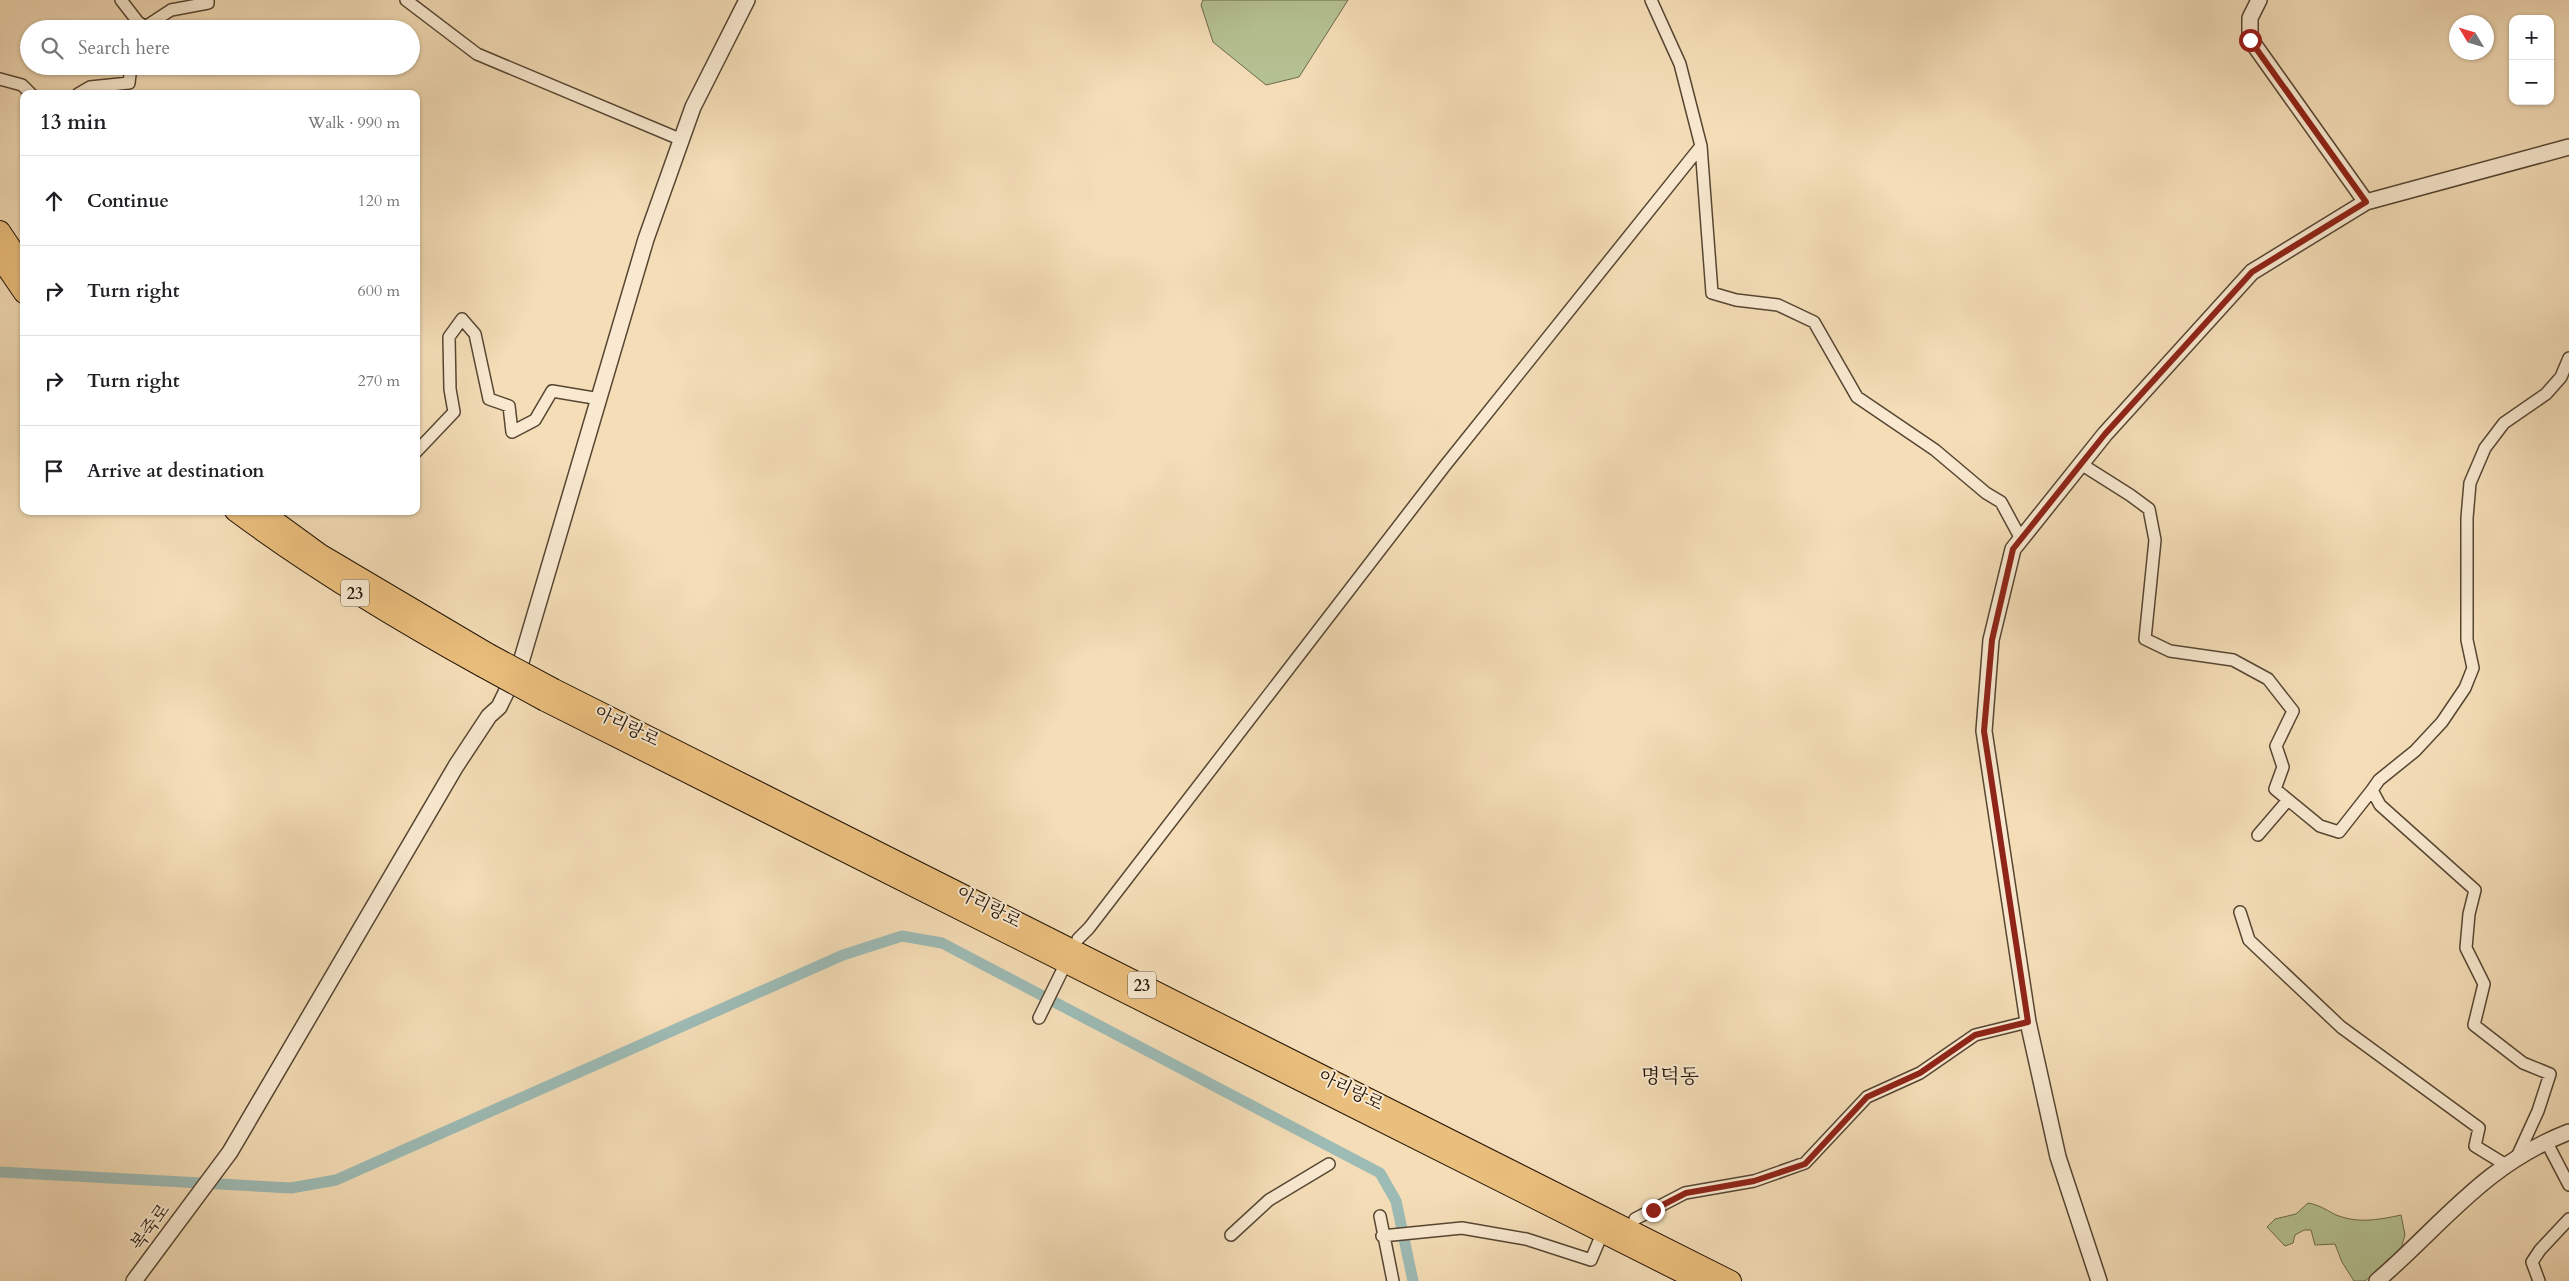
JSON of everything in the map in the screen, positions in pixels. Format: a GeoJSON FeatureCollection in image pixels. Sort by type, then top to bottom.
{"type":"FeatureCollection","features":[{"type":"Feature","properties":{"kind":"highway"},"geometry":{"type":"LineString","coordinates":[[0,231],[20,261]]}},
{"type":"Feature","properties":{"kind":"highway"},"geometry":{"type":"LineString","coordinates":[[0,258],[20,287]]}},
{"type":"Feature","properties":{"kind":"highway","name":"아리랑로"},"geometry":{"type":"LineString","coordinates":[[241,515],[310,565],[400,621],[485,660],[550,695],[1699,1281]]}},
{"type":"Feature","properties":{"kind":"highway","name":"아리랑로"},"geometry":{"type":"LineString","coordinates":[[266,515],[320,554],[485,660]]}},
{"type":"Feature","properties":{"kind":"highway","name":"아리랑로"},"geometry":{"type":"LineString","coordinates":[[550,695],[1731,1281]]}},
{"type":"Feature","properties":{"kind":"street"},"geometry":{"type":"LineString","coordinates":[[121,0],[134,20]]}},
{"type":"Feature","properties":{"kind":"street"},"geometry":{"type":"LineString","coordinates":[[156,20],[171,10],[208,3],[208,0]]}},
{"type":"Feature","properties":{"kind":"street"},"geometry":{"type":"LineString","coordinates":[[406,0],[477,54],[682,140]]}},
{"type":"Feature","properties":{"kind":"street","name":"복죽로"},"geometry":{"type":"LineString","coordinates":[[134,1281],[223,1161],[456,766],[490,716],[499,707],[521,662],[531,634],[646,239],[694,107],[747,0]]}},
{"type":"Feature","properties":{"kind":"street"},"geometry":{"type":"LineString","coordinates":[[1651,0],[1680,64],[1701,146],[1712,293],[1736,300],[1778,305],[1814,322],[1857,397],[1928,445],[2001,502],[2022,539]]}},
{"type":"Feature","properties":{"kind":"street"},"geometry":{"type":"LineString","coordinates":[[2259,0],[2250,18],[2250,40],[2366,202]]}},
{"type":"Feature","properties":{"kind":"street"},"geometry":{"type":"LineString","coordinates":[[85,90],[90,87],[129,89],[130,75]]}},
{"type":"Feature","properties":{"kind":"street"},"geometry":{"type":"LineString","coordinates":[[0,79],[22,85],[27,90]]}},
{"type":"Feature","properties":{"kind":"street"},"geometry":{"type":"LineString","coordinates":[[1078,939],[1089,928],[1444,467],[1701,146]]}},
{"type":"Feature","properties":{"kind":"street"},"geometry":{"type":"LineString","coordinates":[[2099,1281],[2058,1156],[2028,1022],[1984,731],[1992,640],[2013,549],[2105,434],[2252,272],[2366,202],[2569,147]]}},
{"type":"Feature","properties":{"kind":"street"},"geometry":{"type":"LineString","coordinates":[[420,448],[454,412],[450,389],[449,337],[462,319],[475,334],[489,399],[509,406],[512,432],[536,420],[552,391],[600,399]]}},
{"type":"Feature","properties":{"kind":"street"},"geometry":{"type":"LineString","coordinates":[[2080,464],[2149,509],[2155,540],[2145,639],[2170,651],[2233,660],[2268,678],[2293,711],[2276,746],[2282,767],[2275,789],[2320,826],[2339,832],[2379,780],[2415,751],[2442,722],[2465,688],[2473,668],[2467,640],[2467,518],[2470,483],[2485,448],[2504,423],[2546,394],[2562,377],[2569,358]]}},
{"type":"Feature","properties":{"kind":"street"},"geometry":{"type":"LineString","coordinates":[[2372,790],[2380,805],[2475,890],[2469,914],[2466,948],[2484,984],[2474,1025],[2523,1063],[2550,1074],[2538,1111],[2511,1162]]}},
{"type":"Feature","properties":{"kind":"street"},"geometry":{"type":"LineString","coordinates":[[2258,835],[2288,800]]}},
{"type":"Feature","properties":{"kind":"street"},"geometry":{"type":"LineString","coordinates":[[2240,912],[2249,940],[2290,981],[2341,1027],[2479,1128],[2475,1146],[2511,1162]]}},
{"type":"Feature","properties":{"kind":"street"},"geometry":{"type":"LineString","coordinates":[[1040,1015],[1062,971]]}},
{"type":"Feature","properties":{"kind":"street"},"geometry":{"type":"LineString","coordinates":[[1636,1219],[1686,1193],[1754,1181],[1805,1164],[1867,1097],[1920,1073],[1975,1035],[2028,1022]]}},
{"type":"Feature","properties":{"kind":"street"},"geometry":{"type":"LineString","coordinates":[[2379,1280],[2465,1196],[2511,1162],[2546,1140],[2569,1132]]}},
{"type":"Feature","properties":{"kind":"street"},"geometry":{"type":"LineString","coordinates":[[2546,1140],[2569,1185]]}},
{"type":"Feature","properties":{"kind":"street"},"geometry":{"type":"LineString","coordinates":[[1231,1235],[1269,1200],[1329,1164]]}},
{"type":"Feature","properties":{"kind":"street"},"geometry":{"type":"LineString","coordinates":[[1380,1216],[1387,1235],[1393,1281]]}},
{"type":"Feature","properties":{"kind":"street"},"geometry":{"type":"LineString","coordinates":[[2539,1281],[2532,1262],[2540,1250],[2569,1219]]}},
{"type":"Feature","properties":{"kind":"street"},"geometry":{"type":"LineString","coordinates":[[1387,1235],[1462,1228],[1526,1239],[1591,1260],[1599,1241]]}},
{"type":"Feature","properties":{"kind":"green space"},"geometry":{"type":"Polygon","coordinates":[[[1203,0],[1348,0],[1299,77],[1266,85],[1213,42],[1201,5],[1203,0]]]}},
{"type":"Feature","properties":{"kind":"green space"},"geometry":{"type":"Polygon","coordinates":[[[2308,1203],[2351,1219],[2375,1220],[2401,1215],[2405,1235],[2400,1252],[2365,1281],[2354,1281],[2342,1262],[2335,1244],[2315,1245],[2311,1230],[2304,1230],[2295,1235],[2293,1243],[2285,1246],[2267,1227],[2275,1219],[2296,1214],[2308,1203]]]}},
{"type":"Feature","properties":{"kind":"waterway"},"geometry":{"type":"LineString","coordinates":[[0,1172],[291,1188],[336,1180],[843,955],[902,936],[942,943],[1380,1173],[1396,1201],[1413,1281]]}},
{"type":"Feature","properties":{"kind":"district","name":"명덕동"},"geometry":{"type":"Point","coordinates":[1670,1076]}},
{"type":"Feature","properties":{"kind":"route"},"geometry":{"type":"LineString","coordinates":[[1653,1210],[1686,1193],[1754,1181],[1805,1164],[1867,1097],[1920,1073],[1975,1035],[2028,1022],[1984,731],[1992,640],[2013,549],[2105,434],[2252,272],[2366,202],[2250,40]]}}]}
